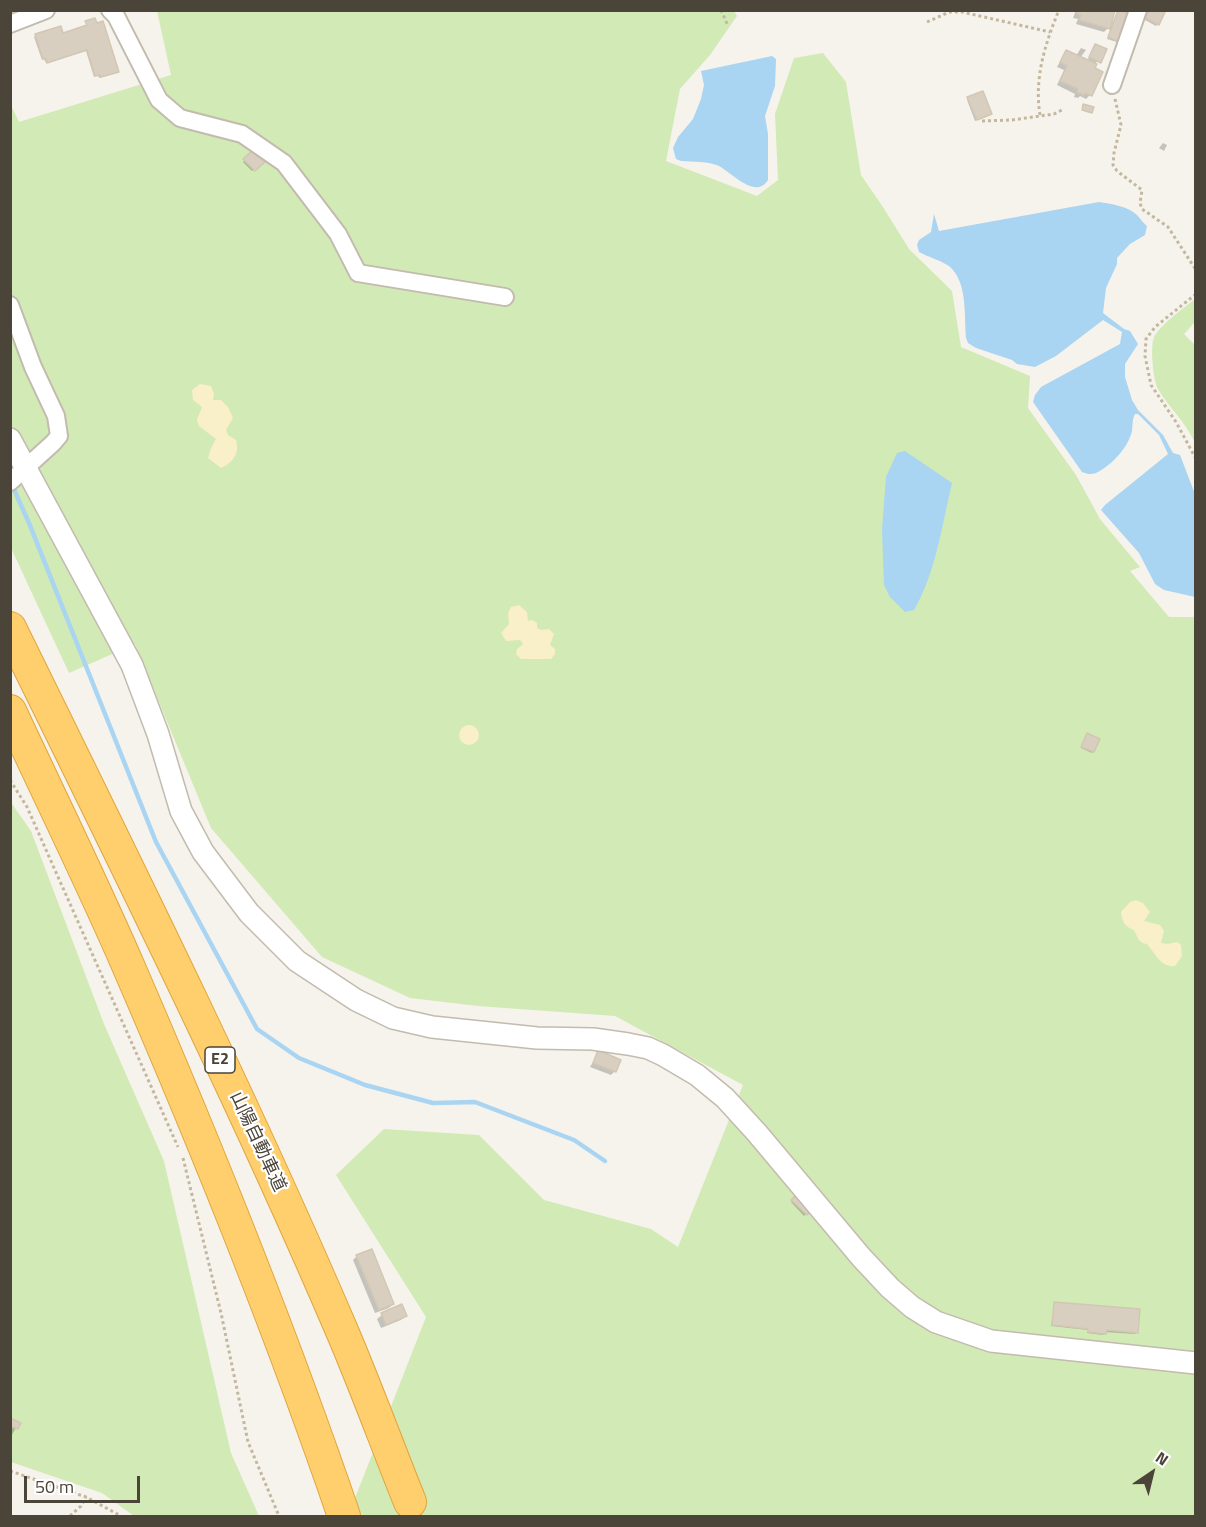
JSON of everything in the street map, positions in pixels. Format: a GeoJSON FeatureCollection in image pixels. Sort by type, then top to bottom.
{"type":"FeatureCollection","features":[{"type":"Feature","properties":{"kind":"highway","name":"山陽自動車道"},"geometry":{"type":"LineString","coordinates":[[10,628],[161,934],[260,1146],[342,1332],[410,1502]]}},
{"type":"Feature","properties":{"kind":"highway"},"geometry":{"type":"LineString","coordinates":[[10,711],[126,961],[216,1171],[306,1405],[344,1516]]}},
{"type":"Feature","properties":{"kind":"street"},"geometry":{"type":"LineString","coordinates":[[10,24],[46,10]]}},
{"type":"Feature","properties":{"kind":"street"},"geometry":{"type":"LineString","coordinates":[[110,10],[116,15],[159,100],[180,118],[242,134],[284,163],[338,234],[358,273],[505,297]]}},
{"type":"Feature","properties":{"kind":"street"},"geometry":{"type":"LineString","coordinates":[[1112,85],[1138,10]]}},
{"type":"Feature","properties":{"kind":"street"},"geometry":{"type":"LineString","coordinates":[[10,305],[33,367],[56,416],[59,436],[18,475]]}},
{"type":"Feature","properties":{"kind":"street"},"geometry":{"type":"LineString","coordinates":[[10,439],[18,475],[132,665],[158,734],[181,811],[203,852],[249,913],[297,961],[356,1000],[393,1018],[432,1027],[537,1038],[593,1039],[648,1048],[663,1055],[697,1075],[725,1098],[890,1288],[912,1307],[936,1322],[991,1341],[1196,1363]]}},
{"type":"Feature","properties":{"kind":"path"},"geometry":{"type":"LineString","coordinates":[[721,10],[728,26]]}},
{"type":"Feature","properties":{"kind":"path"},"geometry":{"type":"LineString","coordinates":[[1040,115],[1038,79],[1050,32],[1059,10]]}},
{"type":"Feature","properties":{"kind":"path"},"geometry":{"type":"LineString","coordinates":[[927,22],[950,12],[962,12],[1050,32]]}},
{"type":"Feature","properties":{"kind":"path"},"geometry":{"type":"LineString","coordinates":[[1112,85],[1121,125],[1113,165],[1117,171],[1142,190],[1140,202],[1142,209],[1168,227],[1196,270]]}},
{"type":"Feature","properties":{"kind":"path"},"geometry":{"type":"LineString","coordinates":[[982,121],[1012,120],[1054,114],[1062,110]]}},
{"type":"Feature","properties":{"kind":"path"},"geometry":{"type":"LineString","coordinates":[[1196,294],[1146,339],[1145,356],[1151,385],[1176,422],[1196,459]]}},
{"type":"Feature","properties":{"kind":"path"},"geometry":{"type":"LineString","coordinates":[[10,780],[27,807],[178,1148]]}},
{"type":"Feature","properties":{"kind":"path"},"geometry":{"type":"LineString","coordinates":[[183,1158],[221,1313],[248,1442],[279,1516]]}},
{"type":"Feature","properties":{"kind":"path"},"geometry":{"type":"LineString","coordinates":[[10,1471],[86,1497],[121,1516]]}},
{"type":"Feature","properties":{"kind":"path"},"geometry":{"type":"LineString","coordinates":[[70,1516],[81,1506],[86,1497]]}},
{"type":"Feature","properties":{"kind":"green space"},"geometry":{"type":"Polygon","coordinates":[[[157,11],[734,11],[737,16],[710,55],[680,89],[666,161],[757,196],[778,180],[775,114],[794,58],[823,53],[846,82],[861,175],[909,249],[952,291],[961,347],[1030,376],[1028,408],[1076,475],[1100,519],[1140,567],[1130,571],[1169,617],[1195,617],[1195,1516],[348,1516],[426,1317],[336,1175],[384,1129],[479,1135],[544,1200],[651,1229],[678,1247],[743,1085],[615,1016],[478,1006],[410,998],[322,957],[211,828],[135,644],[69,673],[11,548],[10,103],[19,122],[171,75],[157,11]]]}},
{"type":"Feature","properties":{"kind":"green space"},"geometry":{"type":"Polygon","coordinates":[[[1195,299],[1195,322],[1184,334],[1195,345],[1195,443],[1187,428],[1158,389],[1152,355],[1153,341],[1157,332],[1195,299]]]}},
{"type":"Feature","properties":{"kind":"green space"},"geometry":{"type":"Polygon","coordinates":[[[10,801],[31,831],[104,1024],[164,1161],[231,1453],[259,1516],[134,1516],[102,1493],[11,1462],[10,801]]]}},
{"type":"Feature","properties":{"kind":"sand"},"geometry":{"type":"Polygon","coordinates":[[[200,384],[211,386],[214,394],[213,400],[221,400],[228,407],[233,418],[226,430],[228,435],[236,440],[237,449],[232,460],[221,468],[208,458],[216,439],[199,426],[197,420],[202,407],[193,400],[192,390],[200,384]]]}},
{"type":"Feature","properties":{"kind":"sand"},"geometry":{"type":"Polygon","coordinates":[[[519,605],[527,612],[528,621],[532,620],[537,623],[537,628],[549,629],[554,634],[550,645],[555,649],[555,654],[551,659],[521,659],[516,654],[517,649],[523,644],[520,640],[506,641],[501,633],[509,624],[508,613],[511,607],[519,605]]]}},
{"type":"Feature","properties":{"kind":"sand"},"geometry":{"type":"Polygon","coordinates":[[[465,725],[473,725],[479,731],[479,739],[473,745],[465,745],[459,739],[459,731],[465,725]]]}},
{"type":"Feature","properties":{"kind":"sand"},"geometry":{"type":"Polygon","coordinates":[[[1136,900],[1143,903],[1150,912],[1144,921],[1160,925],[1164,931],[1161,943],[1177,942],[1181,945],[1182,956],[1175,966],[1162,962],[1147,944],[1140,941],[1134,930],[1124,924],[1121,912],[1130,902],[1136,900]]]}},
{"type":"Feature","properties":{"kind":"water"},"geometry":{"type":"Polygon","coordinates":[[[772,56],[776,59],[775,86],[765,116],[768,134],[768,180],[763,185],[751,186],[715,164],[676,159],[673,148],[678,137],[693,119],[701,99],[704,85],[701,71],[772,56]]]}},
{"type":"Feature","properties":{"kind":"water"},"geometry":{"type":"Polygon","coordinates":[[[1099,202],[1129,209],[1147,226],[1145,235],[1130,244],[1117,258],[1117,264],[1106,288],[1103,313],[1130,331],[1138,344],[1125,364],[1125,377],[1132,400],[1138,410],[1163,435],[1173,453],[1180,455],[1195,494],[1195,597],[1164,590],[1155,584],[1139,553],[1101,510],[1168,454],[1159,435],[1138,414],[1135,414],[1128,442],[1111,463],[1096,473],[1082,472],[1033,402],[1041,387],[1120,344],[1122,332],[1103,320],[1056,356],[1035,367],[1017,364],[1012,360],[976,348],[968,343],[966,338],[964,300],[955,273],[949,266],[919,252],[917,245],[919,240],[931,232],[934,214],[939,231],[1099,202]]]}},
{"type":"Feature","properties":{"kind":"water"},"geometry":{"type":"Polygon","coordinates":[[[905,451],[952,483],[928,580],[914,610],[905,612],[890,597],[884,585],[882,530],[886,477],[897,453],[905,451]]]}},
{"type":"Feature","properties":{"kind":"building"},"geometry":{"type":"Polygon","coordinates":[[[1078,10],[1115,10],[1110,29],[1079,20],[1081,15],[1077,14],[1078,10]]]}},
{"type":"Feature","properties":{"kind":"building"},"geometry":{"type":"Polygon","coordinates":[[[1118,10],[1133,14],[1122,43],[1108,37],[1118,10]]]}},
{"type":"Feature","properties":{"kind":"building"},"geometry":{"type":"Polygon","coordinates":[[[1149,10],[1166,10],[1159,25],[1145,18],[1149,10]]]}},
{"type":"Feature","properties":{"kind":"building"},"geometry":{"type":"Polygon","coordinates":[[[95,18],[97,23],[103,21],[119,72],[101,77],[100,75],[95,76],[87,50],[47,63],[46,58],[43,59],[35,34],[61,26],[63,33],[87,25],[85,21],[95,18]]]}},
{"type":"Feature","properties":{"kind":"building"},"geometry":{"type":"Polygon","coordinates":[[[1095,44],[1107,49],[1101,63],[1089,57],[1095,44]]]}},
{"type":"Feature","properties":{"kind":"building"},"geometry":{"type":"Polygon","coordinates":[[[1066,50],[1097,64],[1095,68],[1103,72],[1092,96],[1077,92],[1078,89],[1060,81],[1067,66],[1060,62],[1066,50]]]}},
{"type":"Feature","properties":{"kind":"building"},"geometry":{"type":"Polygon","coordinates":[[[983,91],[992,114],[977,120],[967,97],[983,91]]]}},
{"type":"Feature","properties":{"kind":"building"},"geometry":{"type":"Polygon","coordinates":[[[1083,104],[1094,107],[1092,113],[1082,110],[1083,104]]]}},
{"type":"Feature","properties":{"kind":"building"},"geometry":{"type":"Polygon","coordinates":[[[253,150],[265,162],[255,171],[243,159],[253,150]]]}},
{"type":"Feature","properties":{"kind":"building"},"geometry":{"type":"Polygon","coordinates":[[[1087,733],[1100,739],[1094,752],[1081,747],[1087,733]]]}},
{"type":"Feature","properties":{"kind":"building"},"geometry":{"type":"Polygon","coordinates":[[[598,1050],[621,1060],[616,1072],[593,1063],[598,1050]]]}},
{"type":"Feature","properties":{"kind":"building"},"geometry":{"type":"Polygon","coordinates":[[[797,1194],[813,1210],[807,1215],[791,1200],[797,1194]]]}},
{"type":"Feature","properties":{"kind":"building"},"geometry":{"type":"Polygon","coordinates":[[[372,1249],[394,1304],[379,1310],[356,1255],[372,1249]]]}},
{"type":"Feature","properties":{"kind":"building"},"geometry":{"type":"Polygon","coordinates":[[[1054,1302],[1140,1309],[1138,1333],[1107,1330],[1106,1334],[1088,1332],[1088,1329],[1052,1325],[1054,1302]]]}},
{"type":"Feature","properties":{"kind":"building"},"geometry":{"type":"Polygon","coordinates":[[[402,1304],[407,1316],[386,1325],[381,1313],[402,1304]]]}},
{"type":"Feature","properties":{"kind":"building"},"geometry":{"type":"Polygon","coordinates":[[[10,1418],[21,1423],[18,1429],[10,1426],[10,1418]]]}},
{"type":"Feature","properties":{"kind":"waterway"},"geometry":{"type":"LineString","coordinates":[[12,485],[156,842],[257,1029],[299,1058],[365,1085],[433,1103],[475,1102],[574,1140],[605,1161]]}}]}
